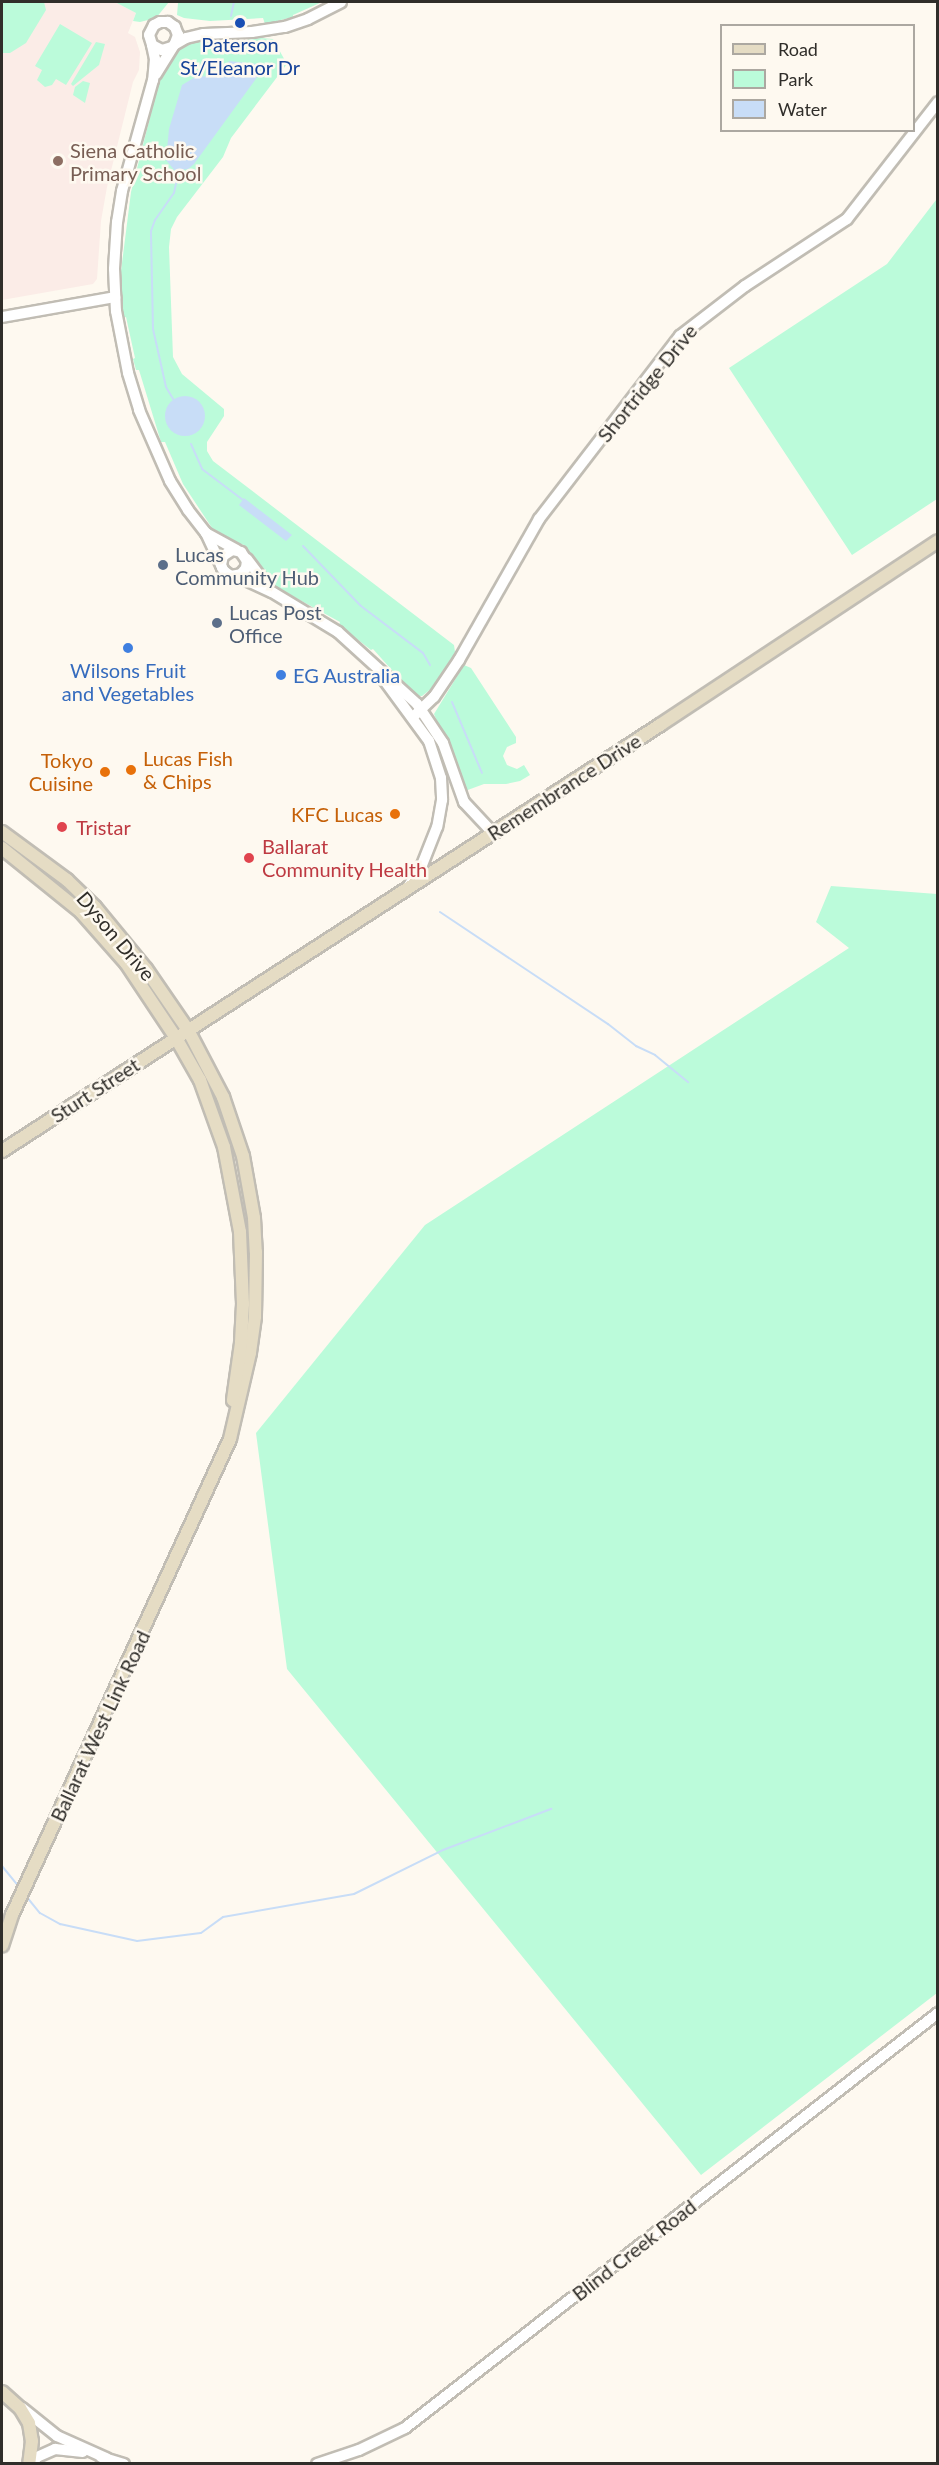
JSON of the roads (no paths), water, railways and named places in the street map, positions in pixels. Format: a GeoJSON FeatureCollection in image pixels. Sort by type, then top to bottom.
{"type":"FeatureCollection","features":[{"type":"Feature","properties":{"kind":"main road","name":"Remembrance Drive"},"geometry":{"type":"LineString","coordinates":[[188,1030],[938,541]]}},
{"type":"Feature","properties":{"kind":"main road","name":"Dyson Drive"},"geometry":{"type":"LineString","coordinates":[[2,832],[67,880],[95,907],[146,969],[188,1030]]}},
{"type":"Feature","properties":{"kind":"main road","name":"Dyson Drive"},"geometry":{"type":"LineString","coordinates":[[2,848],[54,888],[89,920],[131,968],[176,1038]]}},
{"type":"Feature","properties":{"kind":"main road","name":"Sturt Street"},"geometry":{"type":"LineString","coordinates":[[2,1151],[188,1030]]}},
{"type":"Feature","properties":{"kind":"main road","name":"Ballarat West Link Road"},"geometry":{"type":"LineString","coordinates":[[2,1945],[12,1915],[230,1439],[244,1385],[255,1317],[256,1252],[252,1206],[243,1156],[223,1097],[188,1030]]}},
{"type":"Feature","properties":{"kind":"main road","name":"Ballarat West Link Road"},"geometry":{"type":"LineString","coordinates":[[176,1038],[200,1080],[224,1147],[236,1204],[243,1267],[241,1343],[234,1392],[216,1465],[200,1507]]}},
{"type":"Feature","properties":{"kind":"main road"},"geometry":{"type":"LineString","coordinates":[[2,2391],[25,2415],[31,2432],[30,2463]]}},
{"type":"Feature","properties":{"kind":"street"},"geometry":{"type":"LineString","coordinates":[[152,45],[162,50],[186,38],[204,34],[278,28],[308,19],[341,2]]}},
{"type":"Feature","properties":{"kind":"street"},"geometry":{"type":"LineString","coordinates":[[204,34],[175,27],[166,21],[156,23],[149,32],[155,59],[153,81],[120,201],[114,251],[115,297],[126,365],[142,418],[170,481],[206,533],[221,565],[228,574],[272,592],[326,624],[356,647],[443,743],[464,802],[493,833]]}},
{"type":"Feature","properties":{"kind":"street"},"geometry":{"type":"LineString","coordinates":[[153,81],[178,35],[175,27]]}},
{"type":"Feature","properties":{"kind":"street","name":"Shortridge Drive"},"geometry":{"type":"LineString","coordinates":[[915,132],[938,102]]}},
{"type":"Feature","properties":{"kind":"street","name":"Shortridge Drive"},"geometry":{"type":"LineString","coordinates":[[417,713],[459,660],[539,519],[680,336],[696,321],[745,286],[847,219],[915,132]]}},
{"type":"Feature","properties":{"kind":"street"},"geometry":{"type":"LineString","coordinates":[[2,317],[115,297]]}},
{"type":"Feature","properties":{"kind":"street"},"geometry":{"type":"LineString","coordinates":[[206,533],[241,553],[272,592]]}},
{"type":"Feature","properties":{"kind":"street"},"geometry":{"type":"LineString","coordinates":[[221,565],[225,553],[241,553]]}},
{"type":"Feature","properties":{"kind":"street"},"geometry":{"type":"LineString","coordinates":[[237,576],[247,567],[241,553]]}},
{"type":"Feature","properties":{"kind":"street"},"geometry":{"type":"LineString","coordinates":[[406,889],[418,873],[429,850],[437,827],[442,800],[437,759],[417,713]]}},
{"type":"Feature","properties":{"kind":"street","name":"Blind Creek Road"},"geometry":{"type":"LineString","coordinates":[[317,2463],[359,2450],[405,2428],[938,2013]]}},
{"type":"Feature","properties":{"kind":"street"},"geometry":{"type":"LineString","coordinates":[[14,2401],[57,2436],[106,2458]]}},
{"type":"Feature","properties":{"kind":"street"},"geometry":{"type":"LineString","coordinates":[[30,2463],[42,2454],[64,2449],[124,2463]]}},
{"type":"Feature","properties":{"kind":"water"},"geometry":{"type":"Polygon","coordinates":[[[229,61],[256,64],[258,76],[194,164],[188,169],[175,171],[166,160],[169,129],[182,85],[197,76],[218,77],[225,72],[229,61]]]}},
{"type":"Feature","properties":{"kind":"water"},"geometry":{"type":"Polygon","coordinates":[[[185,396],[199,402],[205,416],[199,430],[185,436],[171,430],[165,416],[171,402],[185,396]]]}},
{"type":"Feature","properties":{"kind":"water"},"geometry":{"type":"Polygon","coordinates":[[[244,498],[292,535],[286,541],[239,505],[244,498]]]}},
{"type":"Feature","properties":{"kind":"waterway"},"geometry":{"type":"LineString","coordinates":[[231,16],[234,2]]}},
{"type":"Feature","properties":{"kind":"waterway"},"geometry":{"type":"LineString","coordinates":[[175,402],[166,387],[153,329],[151,231],[155,220],[174,193],[179,169]]}},
{"type":"Feature","properties":{"kind":"waterway"},"geometry":{"type":"LineString","coordinates":[[191,444],[202,469],[243,500]]}},
{"type":"Feature","properties":{"kind":"waterway"},"geometry":{"type":"LineString","coordinates":[[303,546],[361,606],[423,653],[430,665]]}},
{"type":"Feature","properties":{"kind":"waterway"},"geometry":{"type":"LineString","coordinates":[[452,702],[482,773]]}},
{"type":"Feature","properties":{"kind":"waterway"},"geometry":{"type":"LineString","coordinates":[[440,912],[608,1024],[636,1046],[655,1055],[688,1082]]}},
{"type":"Feature","properties":{"kind":"waterway"},"geometry":{"type":"LineString","coordinates":[[26,1896],[40,1913],[60,1924],[137,1941],[201,1933],[223,1917],[354,1894],[443,1850],[551,1809]]}},
{"type":"Feature","properties":{"kind":"waterway"},"geometry":{"type":"LineString","coordinates":[[2,1866],[19,1887]]}},
{"type":"Feature","properties":{"kind":"place","name":"Paterson St/Eleanor Dr"},"geometry":{"type":"Point","coordinates":[240,23]}},
{"type":"Feature","properties":{"kind":"place","name":"Siena Catholic Primary School"},"geometry":{"type":"Point","coordinates":[58,161]}},
{"type":"Feature","properties":{"kind":"place","name":"Lucas Community Hub"},"geometry":{"type":"Point","coordinates":[163,565]}},
{"type":"Feature","properties":{"kind":"place","name":"Lucas Post Office"},"geometry":{"type":"Point","coordinates":[217,623]}},
{"type":"Feature","properties":{"kind":"place","name":"Wilsons Fruit and Vegetables"},"geometry":{"type":"Point","coordinates":[128,648]}},
{"type":"Feature","properties":{"kind":"place","name":"EG Australia"},"geometry":{"type":"Point","coordinates":[281,675]}},
{"type":"Feature","properties":{"kind":"place","name":"Lucas Fish & Chips"},"geometry":{"type":"Point","coordinates":[131,770]}},
{"type":"Feature","properties":{"kind":"place","name":"Tokyo Cuisine"},"geometry":{"type":"Point","coordinates":[105,772]}},
{"type":"Feature","properties":{"kind":"place","name":"KFC Lucas"},"geometry":{"type":"Point","coordinates":[395,814]}},
{"type":"Feature","properties":{"kind":"place","name":"Tristar"},"geometry":{"type":"Point","coordinates":[62,827]}},
{"type":"Feature","properties":{"kind":"place","name":"Ballarat Community Health"},"geometry":{"type":"Point","coordinates":[249,858]}}]}
